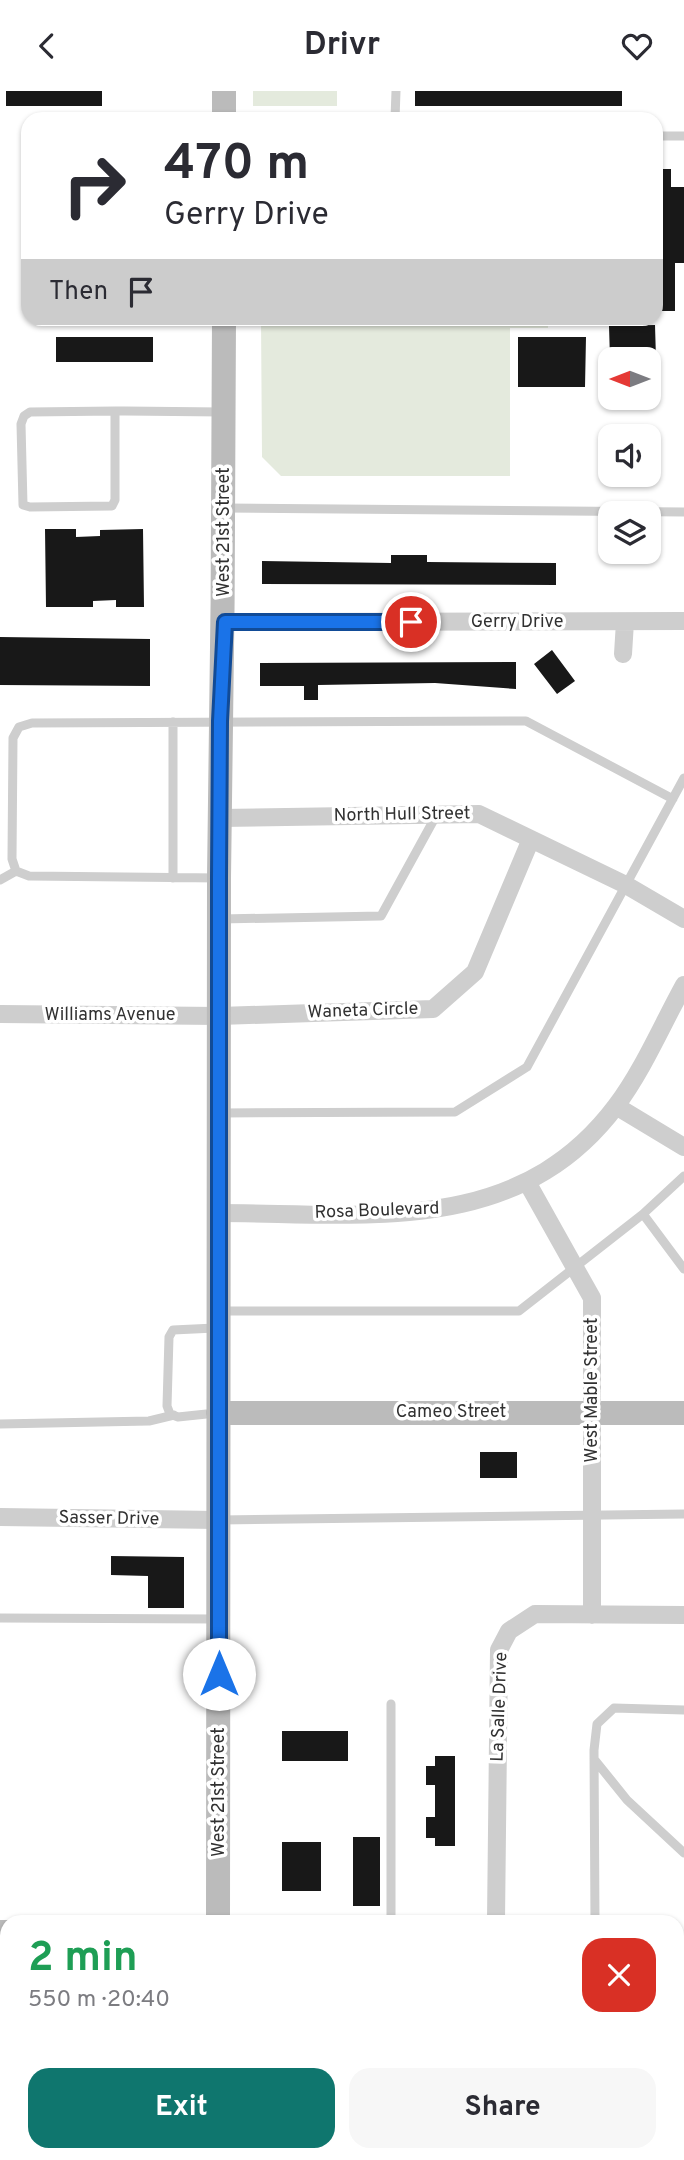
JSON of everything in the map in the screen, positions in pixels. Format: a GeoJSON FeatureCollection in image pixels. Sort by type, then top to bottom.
{"type":"FeatureCollection","features":[{"type":"Feature","properties":{"kind":"main road"},"geometry":{"type":"LineString","coordinates":[[224,91],[224,112]]}},
{"type":"Feature","properties":{"kind":"main road","name":"West 21st Street"},"geometry":{"type":"LineString","coordinates":[[218,1915],[219,879],[220,721],[225,622],[224,326]]}},
{"type":"Feature","properties":{"kind":"main road","name":"Cameo Street"},"geometry":{"type":"LineString","coordinates":[[218,1413],[684,1413]]}},
{"type":"Feature","properties":{"kind":"street","name":"Gerry Drive"},"geometry":{"type":"LineString","coordinates":[[225,622],[684,621]]}},
{"type":"Feature","properties":{"kind":"street"},"geometry":{"type":"LineString","coordinates":[[623,654],[625,622]]}},
{"type":"Feature","properties":{"kind":"street","name":"North Hull Street"},"geometry":{"type":"LineString","coordinates":[[220,818],[479,814],[626,885],[684,919]]}},
{"type":"Feature","properties":{"kind":"street","name":"Waneta Circle"},"geometry":{"type":"LineString","coordinates":[[220,1016],[433,1009],[475,972],[531,839]]}},
{"type":"Feature","properties":{"kind":"street","name":"Rosa Boulevard"},"geometry":{"type":"LineString","coordinates":[[218,1213],[428,1213],[495,1196],[527,1182],[587,1137],[617,1106],[684,985]]}},
{"type":"Feature","properties":{"kind":"street","name":"Williams Avenue"},"geometry":{"type":"LineString","coordinates":[[0,1014],[220,1016]]}},
{"type":"Feature","properties":{"kind":"street"},"geometry":{"type":"LineString","coordinates":[[617,1106],[684,1147]]}},
{"type":"Feature","properties":{"kind":"street","name":"West Mable Street"},"geometry":{"type":"LineString","coordinates":[[527,1182],[592,1298],[592,1615]]}},
{"type":"Feature","properties":{"kind":"street","name":"Sasser Drive"},"geometry":{"type":"LineString","coordinates":[[0,1517],[218,1520]]}},
{"type":"Feature","properties":{"kind":"street","name":"La Salle Drive"},"geometry":{"type":"LineString","coordinates":[[496,1915],[499,1650],[509,1631],[535,1614],[684,1615]]}},
{"type":"Feature","properties":{"kind":"lane"},"geometry":{"type":"LineString","coordinates":[[395,112],[396,91]]}},
{"type":"Feature","properties":{"kind":"lane"},"geometry":{"type":"LineString","coordinates":[[663,136],[684,136]]}},
{"type":"Feature","properties":{"kind":"lane"},"geometry":{"type":"LineString","coordinates":[[115,411],[115,500],[112,506],[23,505],[21,424],[24,416],[30,412],[115,411],[224,412]]}},
{"type":"Feature","properties":{"kind":"lane"},"geometry":{"type":"LineString","coordinates":[[224,508],[684,512]]}},
{"type":"Feature","properties":{"kind":"lane"},"geometry":{"type":"LineString","coordinates":[[16,871],[12,859],[13,739],[19,727],[32,723],[526,721],[673,799]]}},
{"type":"Feature","properties":{"kind":"lane"},"geometry":{"type":"LineString","coordinates":[[173,722],[173,878]]}},
{"type":"Feature","properties":{"kind":"lane"},"geometry":{"type":"LineString","coordinates":[[220,1113],[455,1112],[527,1067],[684,778]]}},
{"type":"Feature","properties":{"kind":"lane"},"geometry":{"type":"LineString","coordinates":[[219,919],[381,916],[437,814]]}},
{"type":"Feature","properties":{"kind":"lane"},"geometry":{"type":"LineString","coordinates":[[16,871],[29,876],[219,879]]}},
{"type":"Feature","properties":{"kind":"lane"},"geometry":{"type":"LineString","coordinates":[[0,880],[16,871]]}},
{"type":"Feature","properties":{"kind":"lane"},"geometry":{"type":"LineString","coordinates":[[174,1415],[167,1406],[169,1337],[173,1330],[218,1319],[519,1311],[643,1214],[684,1176]]}},
{"type":"Feature","properties":{"kind":"lane"},"geometry":{"type":"LineString","coordinates":[[643,1214],[684,1269]]}},
{"type":"Feature","properties":{"kind":"lane"},"geometry":{"type":"LineString","coordinates":[[0,1424],[149,1421],[174,1415],[218,1413]]}},
{"type":"Feature","properties":{"kind":"lane"},"geometry":{"type":"LineString","coordinates":[[218,1520],[684,1514]]}},
{"type":"Feature","properties":{"kind":"lane"},"geometry":{"type":"LineString","coordinates":[[0,1618],[219,1619]]}},
{"type":"Feature","properties":{"kind":"lane"},"geometry":{"type":"LineString","coordinates":[[391,1704],[391,1915]]}},
{"type":"Feature","properties":{"kind":"lane"},"geometry":{"type":"LineString","coordinates":[[595,1915],[594,1759],[597,1724],[614,1708],[684,1710]]}},
{"type":"Feature","properties":{"kind":"lane"},"geometry":{"type":"LineString","coordinates":[[594,1759],[627,1800],[684,1853]]}},
{"type":"Feature","properties":{"kind":"shaded area"},"geometry":{"type":"Polygon","coordinates":[[[253,91],[337,91],[337,106],[253,106],[253,91]]]}},
{"type":"Feature","properties":{"kind":"shaded area"},"geometry":{"type":"Polygon","coordinates":[[[261,326],[548,326],[510,328],[510,476],[281,476],[262,457],[261,326]]]}},
{"type":"Feature","properties":{"kind":"building"},"geometry":{"type":"Polygon","coordinates":[[[6,91],[102,91],[102,106],[6,106],[6,91]]]}},
{"type":"Feature","properties":{"kind":"building"},"geometry":{"type":"Polygon","coordinates":[[[415,91],[622,91],[622,106],[415,106],[415,91]]]}},
{"type":"Feature","properties":{"kind":"building"},"geometry":{"type":"Polygon","coordinates":[[[663,169],[671,169],[671,187],[684,187],[684,263],[675,263],[675,311],[663,311],[663,169]]]}},
{"type":"Feature","properties":{"kind":"building"},"geometry":{"type":"Polygon","coordinates":[[[609,326],[655,326],[656,347],[610,347],[609,326]]]}},
{"type":"Feature","properties":{"kind":"building"},"geometry":{"type":"Polygon","coordinates":[[[56,337],[153,337],[153,362],[56,362],[56,337]]]}},
{"type":"Feature","properties":{"kind":"building"},"geometry":{"type":"Polygon","coordinates":[[[518,337],[586,337],[585,387],[518,387],[518,337]]]}},
{"type":"Feature","properties":{"kind":"building"},"geometry":{"type":"Polygon","coordinates":[[[45,529],[76,529],[76,537],[100,536],[100,530],[143,529],[144,607],[116,607],[116,600],[93,601],[93,607],[46,607],[45,529]]]}},
{"type":"Feature","properties":{"kind":"building"},"geometry":{"type":"Polygon","coordinates":[[[391,555],[427,555],[427,562],[556,563],[556,585],[262,584],[262,561],[391,563],[391,555]]]}},
{"type":"Feature","properties":{"kind":"building"},"geometry":{"type":"Polygon","coordinates":[[[0,637],[150,639],[150,686],[0,685],[0,637]]]}},
{"type":"Feature","properties":{"kind":"building"},"geometry":{"type":"Polygon","coordinates":[[[552,650],[575,681],[557,694],[534,664],[552,650]]]}},
{"type":"Feature","properties":{"kind":"building"},"geometry":{"type":"Polygon","coordinates":[[[516,662],[516,689],[435,683],[318,685],[318,700],[304,700],[304,686],[260,686],[260,663],[516,662]]]}},
{"type":"Feature","properties":{"kind":"building"},"geometry":{"type":"Polygon","coordinates":[[[480,1452],[517,1452],[517,1478],[480,1478],[480,1452]]]}},
{"type":"Feature","properties":{"kind":"building"},"geometry":{"type":"Polygon","coordinates":[[[111,1556],[184,1557],[184,1608],[148,1608],[148,1576],[111,1575],[111,1556]]]}},
{"type":"Feature","properties":{"kind":"building"},"geometry":{"type":"Polygon","coordinates":[[[282,1731],[348,1731],[348,1761],[282,1761],[282,1731]]]}},
{"type":"Feature","properties":{"kind":"building"},"geometry":{"type":"Polygon","coordinates":[[[435,1756],[455,1756],[455,1846],[435,1846],[435,1838],[426,1838],[426,1817],[435,1817],[435,1785],[426,1785],[426,1766],[435,1766],[435,1756]]]}},
{"type":"Feature","properties":{"kind":"building"},"geometry":{"type":"Polygon","coordinates":[[[353,1837],[380,1837],[380,1906],[353,1906],[353,1837]]]}},
{"type":"Feature","properties":{"kind":"building"},"geometry":{"type":"Polygon","coordinates":[[[282,1842],[321,1842],[321,1891],[282,1891],[282,1842]]]}},
{"type":"Feature","properties":{"kind":"route"},"geometry":{"type":"LineString","coordinates":[[219,1674],[219,879],[220,721],[225,622],[411,622]]}}]}
